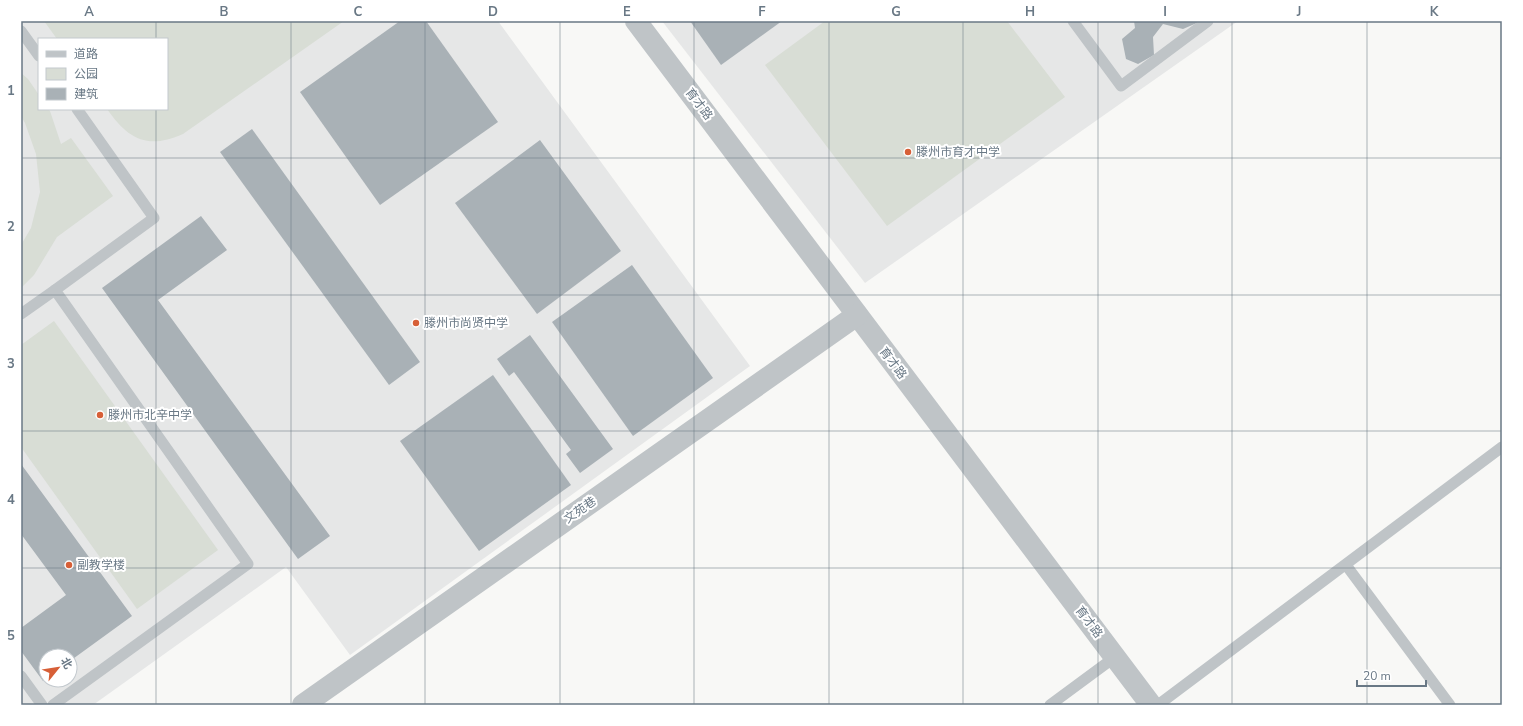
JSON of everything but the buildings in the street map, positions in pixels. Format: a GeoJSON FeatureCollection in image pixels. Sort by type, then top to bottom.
{"type":"FeatureCollection","features":[{"type":"Feature","properties":{"kind":"street","name":"育才路"},"geometry":{"type":"LineString","coordinates":[[636,21],[1151,705]]}},
{"type":"Feature","properties":{"kind":"street","name":"文苑巷"},"geometry":{"type":"LineString","coordinates":[[304,705],[857,315]]}},
{"type":"Feature","properties":{"kind":"lane"},"geometry":{"type":"LineString","coordinates":[[1074,21],[1120,86],[1208,21]]}},
{"type":"Feature","properties":{"kind":"lane"},"geometry":{"type":"LineString","coordinates":[[21,31],[38,55]]}},
{"type":"Feature","properties":{"kind":"lane"},"geometry":{"type":"LineString","coordinates":[[21,314],[154,218],[78,110]]}},
{"type":"Feature","properties":{"kind":"lane"},"geometry":{"type":"LineString","coordinates":[[53,705],[248,564],[55,290]]}},
{"type":"Feature","properties":{"kind":"lane"},"geometry":{"type":"LineString","coordinates":[[1158,705],[1502,447]]}},
{"type":"Feature","properties":{"kind":"lane"},"geometry":{"type":"LineString","coordinates":[[1346,565],[1450,705]]}},
{"type":"Feature","properties":{"kind":"lane"},"geometry":{"type":"LineString","coordinates":[[1050,705],[1115,657]]}},
{"type":"Feature","properties":{"kind":"lane"},"geometry":{"type":"LineString","coordinates":[[21,676],[42,705]]}},
{"type":"Feature","properties":{"kind":"shaded area","name":"滕州市尚贤中学"},"geometry":{"type":"Polygon","coordinates":[[[21,21],[498,21],[750,366],[350,655],[286,567],[93,705],[21,705],[21,21]]]}},
{"type":"Feature","properties":{"kind":"shaded area","name":"滕州市育才中学"},"geometry":{"type":"Polygon","coordinates":[[[662,21],[1238,21],[865,283],[662,21]]]}},
{"type":"Feature","properties":{"kind":"green space"},"geometry":{"type":"Polygon","coordinates":[[[44,21],[344,21],[183,134],[159,141],[139,139],[123,128],[108,110],[168,110],[168,38],[56,38],[44,21]]]}},
{"type":"Feature","properties":{"kind":"green space"},"geometry":{"type":"Polygon","coordinates":[[[825,21],[1007,21],[1065,97],[887,226],[765,65],[825,21]]]}},
{"type":"Feature","properties":{"kind":"green space"},"geometry":{"type":"Polygon","coordinates":[[[21,73],[28,79],[38,94],[38,110],[50,111],[61,144],[71,138],[113,196],[57,237],[34,275],[21,288],[21,245],[31,228],[40,192],[36,154],[21,116],[21,73]]]}},
{"type":"Feature","properties":{"kind":"green space"},"geometry":{"type":"Polygon","coordinates":[[[54,321],[218,550],[137,609],[21,447],[21,345],[54,321]]]}},
{"type":"Feature","properties":{"kind":"place","name":"滕州市育才中学"},"geometry":{"type":"Point","coordinates":[908,152]}},
{"type":"Feature","properties":{"kind":"place","name":"滕州市尚贤中学"},"geometry":{"type":"Point","coordinates":[416,323]}},
{"type":"Feature","properties":{"kind":"place","name":"滕州市北辛中学"},"geometry":{"type":"Point","coordinates":[100,415]}},
{"type":"Feature","properties":{"kind":"place","name":"副教学楼"},"geometry":{"type":"Point","coordinates":[69,565]}}]}
